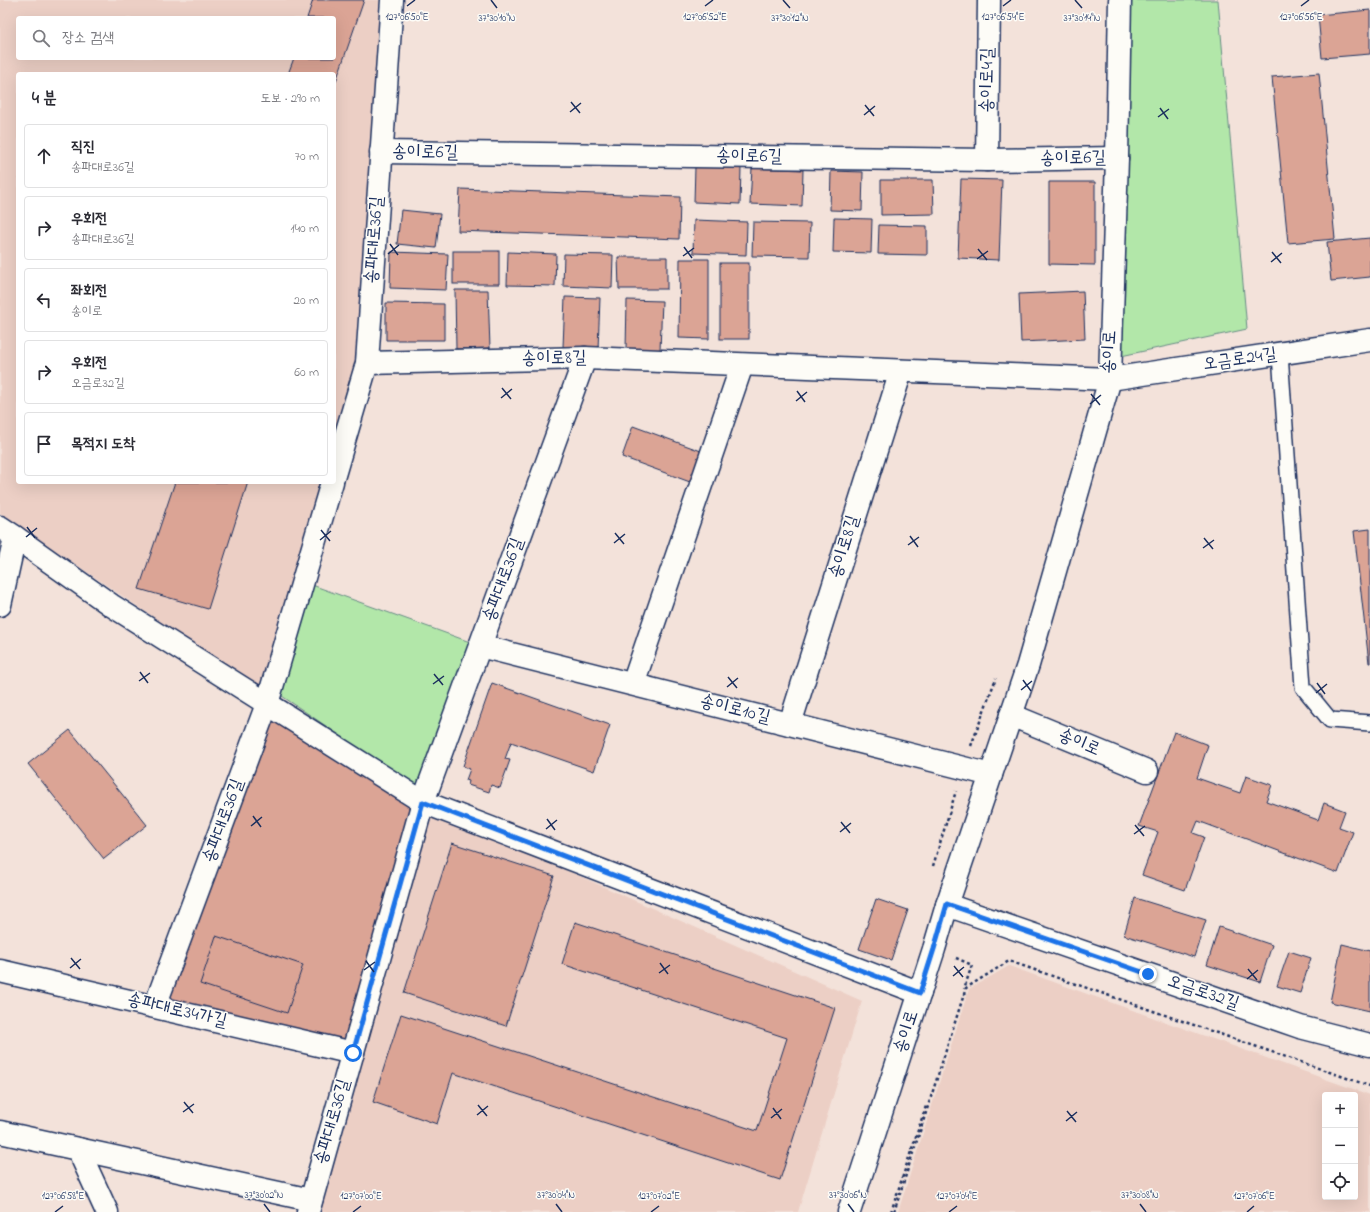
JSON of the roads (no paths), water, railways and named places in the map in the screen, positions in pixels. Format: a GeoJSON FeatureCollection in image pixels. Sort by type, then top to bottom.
{"type":"FeatureCollection","features":[{"type":"Feature","properties":{"kind":"street","name":"송파대로36길"},"geometry":{"type":"LineString","coordinates":[[336,468],[367,363],[392,0]]}},
{"type":"Feature","properties":{"kind":"street","name":"송이로4길"},"geometry":{"type":"LineString","coordinates":[[987,160],[989,0]]}},
{"type":"Feature","properties":{"kind":"street","name":"송이로"},"geometry":{"type":"LineString","coordinates":[[849,1212],[934,949],[947,904],[1030,658],[1110,379],[1120,0]]}},
{"type":"Feature","properties":{"kind":"street","name":"송이로6길"},"geometry":{"type":"LineString","coordinates":[[381,152],[987,160],[1116,158]]}},
{"type":"Feature","properties":{"kind":"street","name":"오금로24길"},"geometry":{"type":"LineString","coordinates":[[1110,379],[1370,340]]}},
{"type":"Feature","properties":{"kind":"street","name":"송파대로36길"},"geometry":{"type":"LineString","coordinates":[[310,1206],[423,802],[585,358]]}},
{"type":"Feature","properties":{"kind":"street","name":"송이로8길"},"geometry":{"type":"LineString","coordinates":[[367,363],[585,358],[1110,379]]}},
{"type":"Feature","properties":{"kind":"street"},"geometry":{"type":"LineString","coordinates":[[633,684],[742,365]]}},
{"type":"Feature","properties":{"kind":"street","name":"송이로8길"},"geometry":{"type":"LineString","coordinates":[[790,724],[900,371]]}},
{"type":"Feature","properties":{"kind":"street","name":"송파대로36길"},"geometry":{"type":"LineString","coordinates":[[155,1006],[267,704],[331,484]]}},
{"type":"Feature","properties":{"kind":"street"},"geometry":{"type":"LineString","coordinates":[[0,605],[8,532],[111,605],[423,802],[920,993]]}},
{"type":"Feature","properties":{"kind":"street","name":"송이로10길"},"geometry":{"type":"LineString","coordinates":[[480,646],[990,775]]}},
{"type":"Feature","properties":{"kind":"street","name":"송이로"},"geometry":{"type":"LineString","coordinates":[[1011,715],[1147,771]]}},
{"type":"Feature","properties":{"kind":"street","name":"오금로32길"},"geometry":{"type":"LineString","coordinates":[[947,904],[1300,1027],[1370,1046]]}},
{"type":"Feature","properties":{"kind":"street","name":"송파대로34가길"},"geometry":{"type":"LineString","coordinates":[[0,971],[353,1053]]}},
{"type":"Feature","properties":{"kind":"street"},"geometry":{"type":"LineString","coordinates":[[0,1132],[78,1149],[310,1206]]}},
{"type":"Feature","properties":{"kind":"street"},"geometry":{"type":"LineString","coordinates":[[78,1149],[107,1212]]}},
{"type":"Feature","properties":{"kind":"lane"},"geometry":{"type":"LineString","coordinates":[[1280,354],[1303,687],[1330,720],[1370,722]]}}]}
